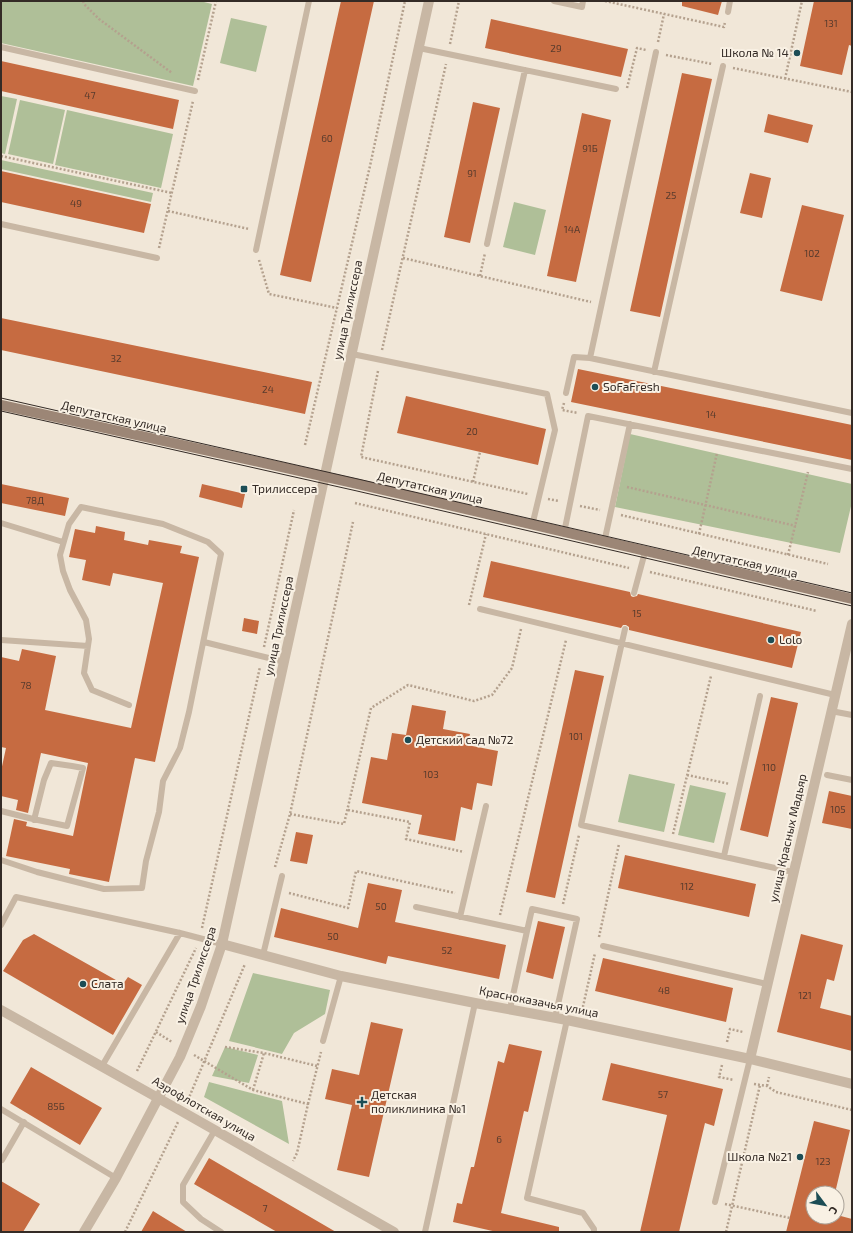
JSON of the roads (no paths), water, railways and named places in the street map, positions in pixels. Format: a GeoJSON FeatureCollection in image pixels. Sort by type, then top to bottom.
{"type":"FeatureCollection","features":[{"type":"Feature","properties":{"kind":"main road","name":"Депутатская улица"},"geometry":{"type":"LineString","coordinates":[[1,405],[324,478],[358,484],[604,543],[852,599]]}},
{"type":"Feature","properties":{"kind":"street","name":"улица Трилиссера"},"geometry":{"type":"LineString","coordinates":[[84,1232],[116,1178],[159,1098],[183,1048],[201,1006],[222,944],[429,1]]}},
{"type":"Feature","properties":{"kind":"street","name":"улица Красных Мадьяр"},"geometry":{"type":"LineString","coordinates":[[750,1059],[852,624]]}},
{"type":"Feature","properties":{"kind":"street","name":"Красноказачья улица"},"geometry":{"type":"LineString","coordinates":[[222,944],[341,976],[510,1010],[556,1013],[567,1020],[750,1059],[852,1084]]}},
{"type":"Feature","properties":{"kind":"street","name":"Аэрофлотская улица"},"geometry":{"type":"LineString","coordinates":[[1,1010],[131,1082],[394,1232]]}},
{"type":"Feature","properties":{"kind":"lane"},"geometry":{"type":"LineString","coordinates":[[256,250],[308,1]]}},
{"type":"Feature","properties":{"kind":"lane"},"geometry":{"type":"LineString","coordinates":[[554,1],[582,7],[583,1]]}},
{"type":"Feature","properties":{"kind":"lane"},"geometry":{"type":"LineString","coordinates":[[728,12],[730,1]]}},
{"type":"Feature","properties":{"kind":"lane"},"geometry":{"type":"LineString","coordinates":[[1,47],[195,91]]}},
{"type":"Feature","properties":{"kind":"lane"},"geometry":{"type":"LineString","coordinates":[[419,48],[616,89]]}},
{"type":"Feature","properties":{"kind":"lane"},"geometry":{"type":"LineString","coordinates":[[590,358],[656,52]]}},
{"type":"Feature","properties":{"kind":"lane"},"geometry":{"type":"LineString","coordinates":[[654,372],[723,66]]}},
{"type":"Feature","properties":{"kind":"lane"},"geometry":{"type":"LineString","coordinates":[[487,244],[525,70]]}},
{"type":"Feature","properties":{"kind":"lane"},"geometry":{"type":"LineString","coordinates":[[1,224],[157,258]]}},
{"type":"Feature","properties":{"kind":"lane"},"geometry":{"type":"LineString","coordinates":[[352,354],[547,394],[555,430],[532,526]]}},
{"type":"Feature","properties":{"kind":"lane"},"geometry":{"type":"LineString","coordinates":[[566,393],[574,357],[590,358],[852,413]]}},
{"type":"Feature","properties":{"kind":"lane"},"geometry":{"type":"LineString","coordinates":[[564,533],[588,416],[852,468]]}},
{"type":"Feature","properties":{"kind":"lane"},"geometry":{"type":"LineString","coordinates":[[604,543],[630,424]]}},
{"type":"Feature","properties":{"kind":"lane"},"geometry":{"type":"LineString","coordinates":[[1,860],[37,872],[104,889],[142,888],[146,861],[159,812],[163,781],[180,748],[189,712],[221,554],[208,542],[163,524],[81,507],[69,524],[60,555],[63,571],[70,590],[86,620],[89,639],[84,673],[92,690],[129,705]]}},
{"type":"Feature","properties":{"kind":"lane"},"geometry":{"type":"LineString","coordinates":[[1,523],[63,542]]}},
{"type":"Feature","properties":{"kind":"lane"},"geometry":{"type":"LineString","coordinates":[[634,593],[644,552]]}},
{"type":"Feature","properties":{"kind":"lane"},"geometry":{"type":"LineString","coordinates":[[480,609],[835,695]]}},
{"type":"Feature","properties":{"kind":"lane"},"geometry":{"type":"LineString","coordinates":[[625,629],[581,825],[793,872]]}},
{"type":"Feature","properties":{"kind":"lane"},"geometry":{"type":"LineString","coordinates":[[1,640],[88,646]]}},
{"type":"Feature","properties":{"kind":"lane"},"geometry":{"type":"LineString","coordinates":[[204,642],[284,662]]}},
{"type":"Feature","properties":{"kind":"lane"},"geometry":{"type":"LineString","coordinates":[[724,856],[760,696]]}},
{"type":"Feature","properties":{"kind":"lane"},"geometry":{"type":"LineString","coordinates":[[832,711],[852,715]]}},
{"type":"Feature","properties":{"kind":"lane"},"geometry":{"type":"LineString","coordinates":[[1,811],[34,820],[68,826],[83,768],[51,763],[44,780],[34,820]]}},
{"type":"Feature","properties":{"kind":"lane"},"geometry":{"type":"LineString","coordinates":[[827,775],[852,780]]}},
{"type":"Feature","properties":{"kind":"lane"},"geometry":{"type":"LineString","coordinates":[[460,917],[486,806]]}},
{"type":"Feature","properties":{"kind":"lane"},"geometry":{"type":"LineString","coordinates":[[263,955],[282,876]]}},
{"type":"Feature","properties":{"kind":"lane"},"geometry":{"type":"LineString","coordinates":[[1,925],[16,897],[180,933],[222,944]]}},
{"type":"Feature","properties":{"kind":"lane"},"geometry":{"type":"LineString","coordinates":[[416,907],[527,931]]}},
{"type":"Feature","properties":{"kind":"lane"},"geometry":{"type":"LineString","coordinates":[[510,1010],[532,909],[577,919],[556,1013]]}},
{"type":"Feature","properties":{"kind":"lane"},"geometry":{"type":"LineString","coordinates":[[102,1066],[180,933]]}},
{"type":"Feature","properties":{"kind":"lane"},"geometry":{"type":"LineString","coordinates":[[600,945],[767,984]]}},
{"type":"Feature","properties":{"kind":"lane"},"geometry":{"type":"LineString","coordinates":[[323,1041],[341,976]]}},
{"type":"Feature","properties":{"kind":"lane"},"geometry":{"type":"LineString","coordinates":[[425,1232],[475,1003]]}},
{"type":"Feature","properties":{"kind":"lane"},"geometry":{"type":"LineString","coordinates":[[567,1020],[527,1198],[583,1212],[594,1232]]}},
{"type":"Feature","properties":{"kind":"lane"},"geometry":{"type":"LineString","coordinates":[[714,1202],[750,1059]]}},
{"type":"Feature","properties":{"kind":"lane"},"geometry":{"type":"LineString","coordinates":[[1,1109],[116,1178]]}},
{"type":"Feature","properties":{"kind":"lane"},"geometry":{"type":"LineString","coordinates":[[2,1158],[24,1122]]}},
{"type":"Feature","properties":{"kind":"lane"},"geometry":{"type":"LineString","coordinates":[[215,1130],[183,1185],[183,1202],[201,1219],[221,1232]]}},
{"type":"Feature","properties":{"kind":"tram line"},"geometry":{"type":"LineString","coordinates":[[1,398],[852,593]]}},
{"type":"Feature","properties":{"kind":"tram line"},"geometry":{"type":"LineString","coordinates":[[1,411],[357,491],[852,606]]}},
{"type":"Feature","properties":{"kind":"place","name":"Школа № 14"},"geometry":{"type":"Point","coordinates":[797,53]}},
{"type":"Feature","properties":{"kind":"place","name":"SoFaFresh"},"geometry":{"type":"Point","coordinates":[595,387]}},
{"type":"Feature","properties":{"kind":"place","name":"Трилиссера"},"geometry":{"type":"Point","coordinates":[244,489]}},
{"type":"Feature","properties":{"kind":"place","name":"Lolo"},"geometry":{"type":"Point","coordinates":[771,640]}},
{"type":"Feature","properties":{"kind":"place","name":"Детский сад №72"},"geometry":{"type":"Point","coordinates":[408,740]}},
{"type":"Feature","properties":{"kind":"place","name":"Слата"},"geometry":{"type":"Point","coordinates":[83,984]}},
{"type":"Feature","properties":{"kind":"place","name":"Детская поликлиника №1"},"geometry":{"type":"Point","coordinates":[362,1102]}},
{"type":"Feature","properties":{"kind":"place","name":"Школа №21"},"geometry":{"type":"Point","coordinates":[800,1157]}}]}
